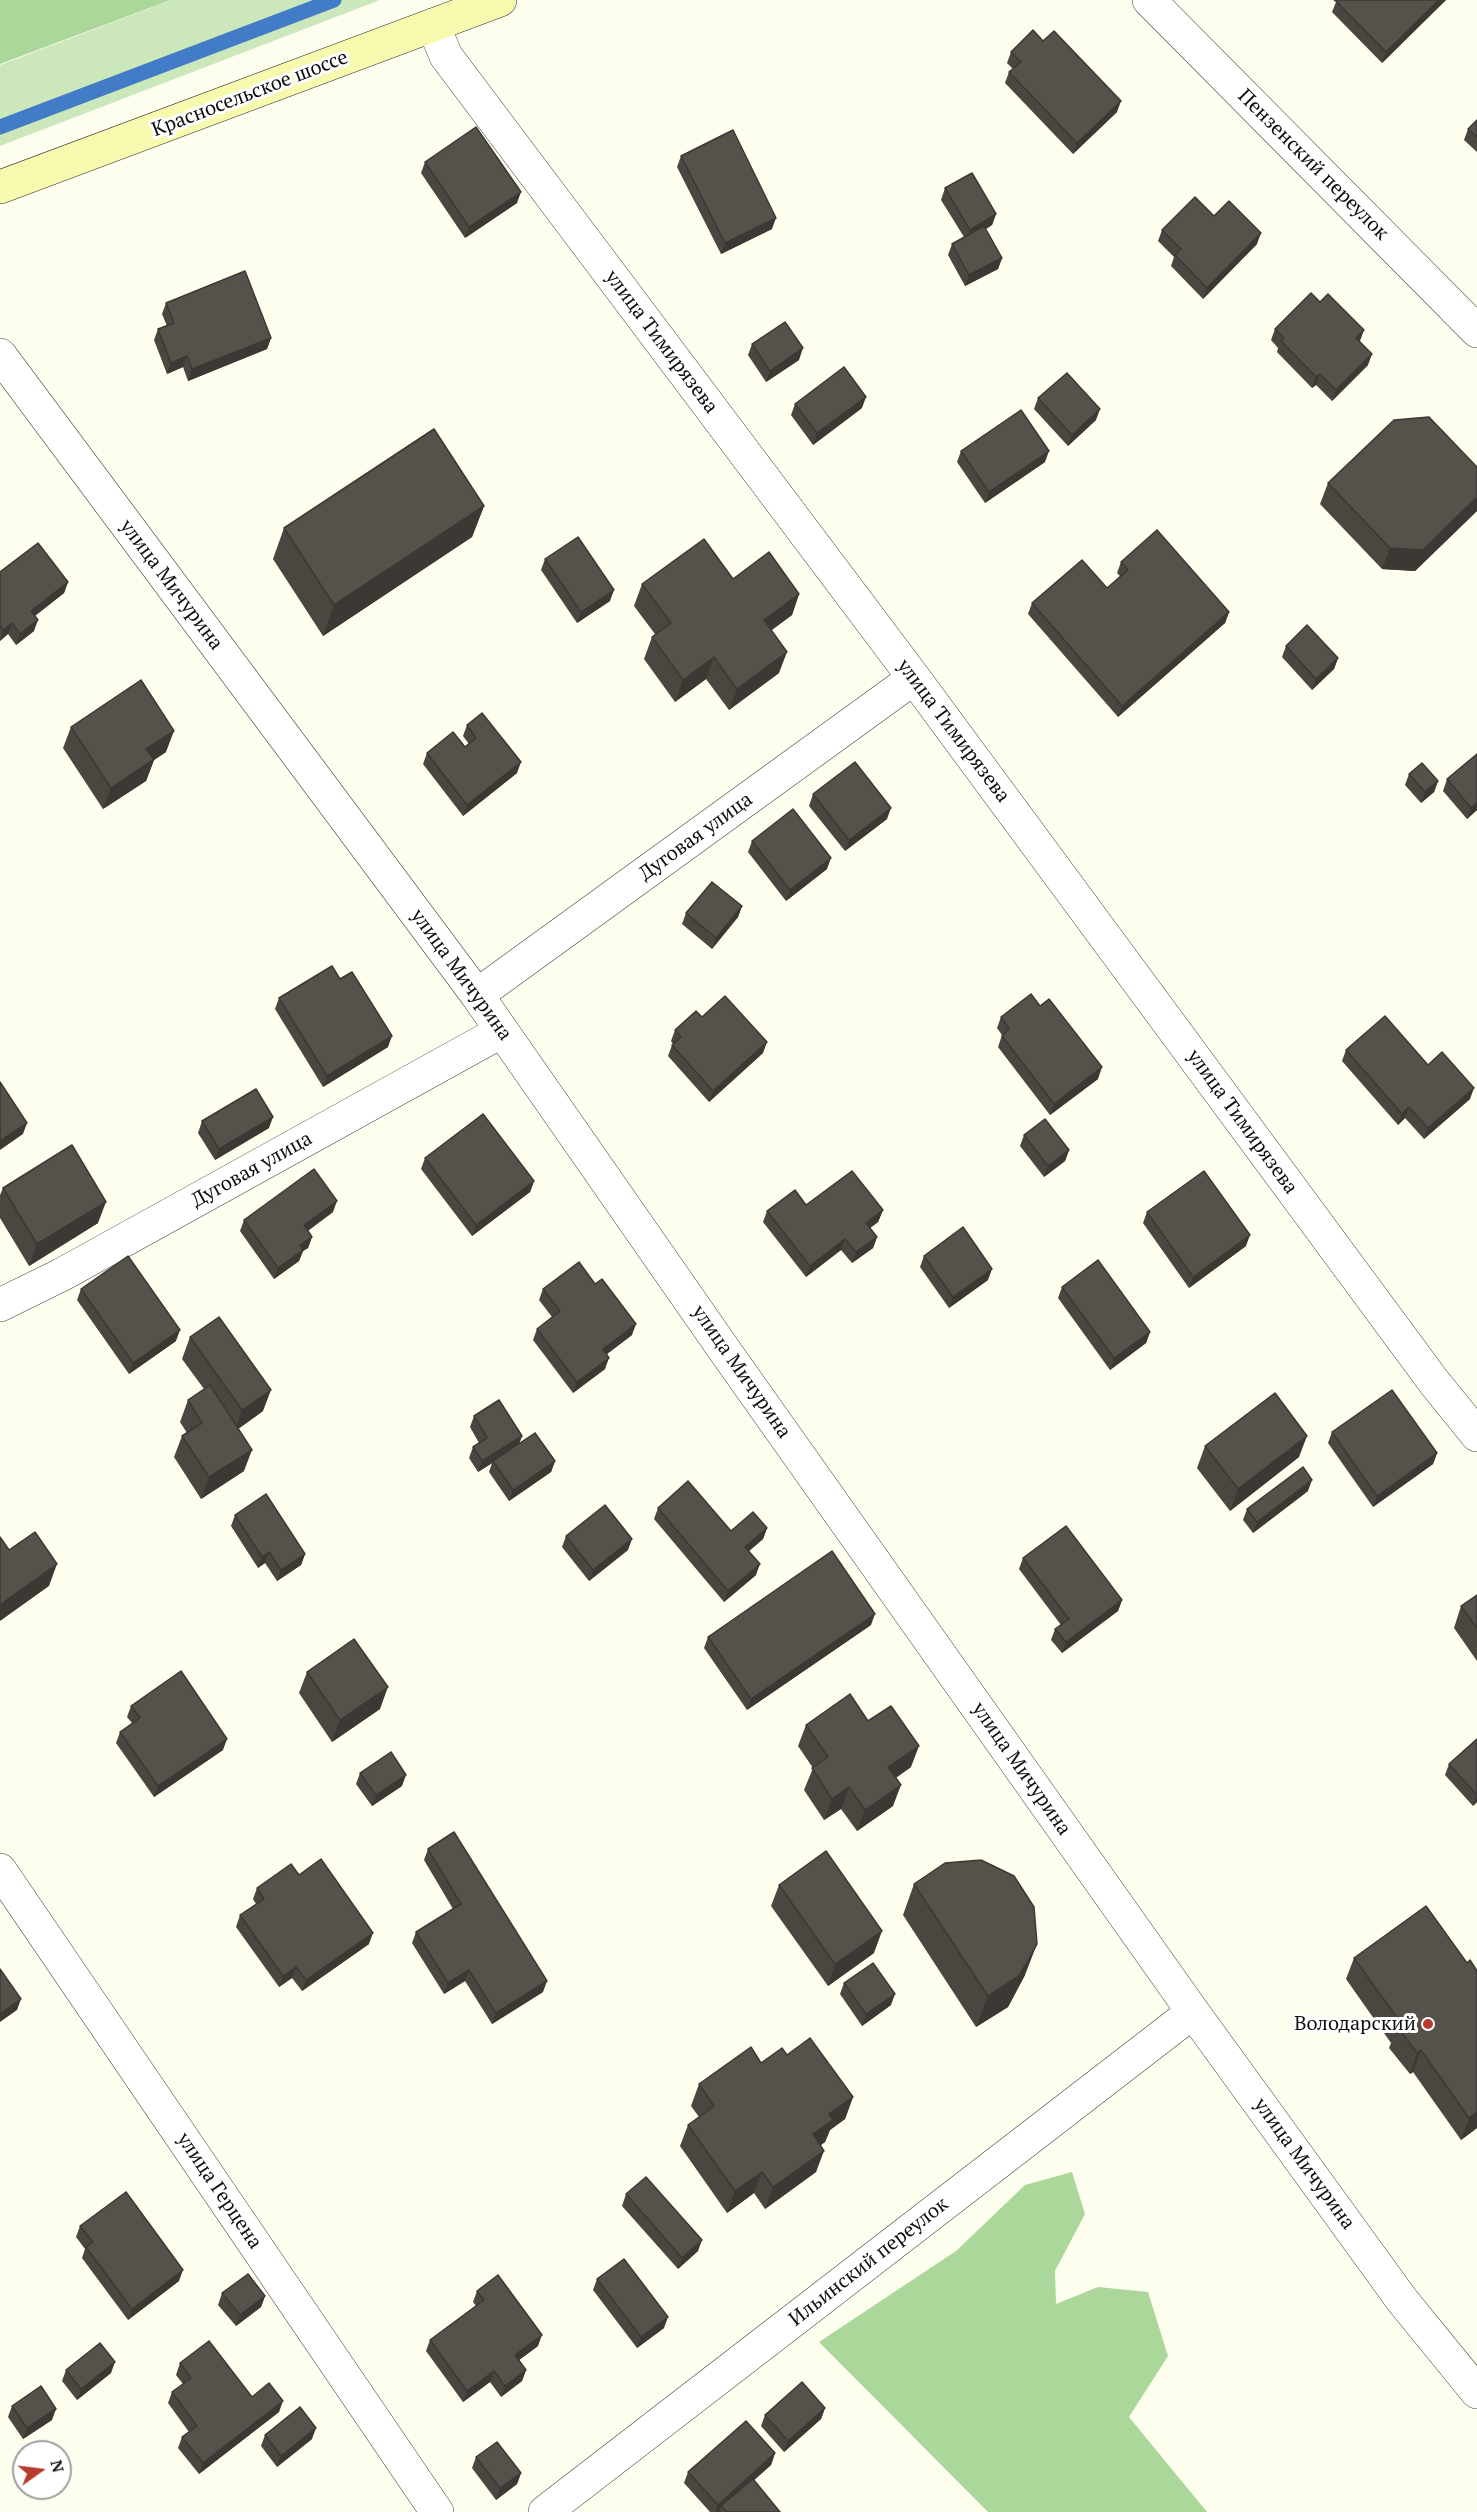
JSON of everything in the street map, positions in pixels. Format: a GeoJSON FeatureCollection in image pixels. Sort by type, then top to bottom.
{"type":"FeatureCollection","features":[{"type":"Feature","properties":{"kind":"main road","name":"Красносельское шоссе"},"geometry":{"type":"LineString","coordinates":[[0,187],[500,0]]}},
{"type":"Feature","properties":{"kind":"street","name":"Пензенский переулок"},"geometry":{"type":"LineString","coordinates":[[1149,0],[1477,331]]}},
{"type":"Feature","properties":{"kind":"street","name":"улица Тимирязева"},"geometry":{"type":"LineString","coordinates":[[433,25],[446,56],[914,678],[1434,1382],[1477,1435]]}},
{"type":"Feature","properties":{"kind":"street","name":"улица Мичурина"},"geometry":{"type":"LineString","coordinates":[[0,355],[477,995],[1193,2012],[1402,2300],[1477,2392]]}},
{"type":"Feature","properties":{"kind":"street","name":"Дуговая улица"},"geometry":{"type":"LineString","coordinates":[[477,995],[914,678]]}},
{"type":"Feature","properties":{"kind":"street","name":"Дуговая улица"},"geometry":{"type":"LineString","coordinates":[[0,1305],[61,1275],[502,1031]]}},
{"type":"Feature","properties":{"kind":"street","name":"улица Герцена"},"geometry":{"type":"LineString","coordinates":[[0,1870],[437,2512]]}},
{"type":"Feature","properties":{"kind":"street","name":"Ильинский переулок"},"geometry":{"type":"LineString","coordinates":[[545,2512],[1193,2012]]}},
{"type":"Feature","properties":{"kind":"green space"},"geometry":{"type":"Polygon","coordinates":[[[0,0],[171,0],[0,64],[0,0]]]}},
{"type":"Feature","properties":{"kind":"green space"},"geometry":{"type":"Polygon","coordinates":[[[172,0],[380,0],[0,146],[0,65],[172,0]]]}},
{"type":"Feature","properties":{"kind":"green space"},"geometry":{"type":"Polygon","coordinates":[[[1072,2172],[1085,2214],[1055,2271],[1056,2304],[1098,2287],[1148,2292],[1168,2356],[1129,2417],[1207,2512],[988,2512],[819,2342],[956,2251],[1025,2185],[1072,2172]]]}},
{"type":"Feature","properties":{"kind":"building"},"geometry":{"type":"Polygon","coordinates":[[[1337,0],[1439,0],[1386,52],[1337,0]]]}},
{"type":"Feature","properties":{"kind":"building"},"geometry":{"type":"Polygon","coordinates":[[[1033,30],[1043,41],[1054,31],[1121,101],[1077,143],[1009,72],[1021,62],[1011,52],[1033,30]]]}},
{"type":"Feature","properties":{"kind":"building"},"geometry":{"type":"Polygon","coordinates":[[[1477,120],[1477,137],[1468,129],[1477,120]]]}},
{"type":"Feature","properties":{"kind":"building"},"geometry":{"type":"Polygon","coordinates":[[[476,127],[521,192],[469,227],[425,162],[476,127]]]}},
{"type":"Feature","properties":{"kind":"building"},"geometry":{"type":"Polygon","coordinates":[[[733,130],[776,218],[725,243],[681,156],[733,130]]]}},
{"type":"Feature","properties":{"kind":"building"},"geometry":{"type":"Polygon","coordinates":[[[972,173],[996,214],[970,230],[945,188],[972,173]]]}},
{"type":"Feature","properties":{"kind":"building"},"geometry":{"type":"Polygon","coordinates":[[[1195,197],[1214,216],[1229,201],[1261,233],[1207,288],[1175,255],[1181,249],[1162,230],[1195,197]]]}},
{"type":"Feature","properties":{"kind":"building"},"geometry":{"type":"Polygon","coordinates":[[[984,226],[1002,258],[969,275],[952,244],[984,226]]]}},
{"type":"Feature","properties":{"kind":"building"},"geometry":{"type":"Polygon","coordinates":[[[245,271],[271,338],[192,369],[187,356],[171,363],[158,329],[174,323],[166,303],[245,271]]]}},
{"type":"Feature","properties":{"kind":"building"},"geometry":{"type":"Polygon","coordinates":[[[1311,293],[1320,302],[1328,294],[1364,330],[1356,338],[1372,354],[1336,390],[1320,374],[1316,377],[1281,341],[1284,338],[1275,329],[1311,293]]]}},
{"type":"Feature","properties":{"kind":"building"},"geometry":{"type":"Polygon","coordinates":[[[785,322],[803,348],[770,371],[752,344],[785,322]]]}},
{"type":"Feature","properties":{"kind":"building"},"geometry":{"type":"Polygon","coordinates":[[[844,367],[866,397],[817,433],[795,404],[844,367]]]}},
{"type":"Feature","properties":{"kind":"building"},"geometry":{"type":"Polygon","coordinates":[[[1067,373],[1100,409],[1072,435],[1038,398],[1067,373]]]}},
{"type":"Feature","properties":{"kind":"building"},"geometry":{"type":"Polygon","coordinates":[[[1021,410],[1049,451],[989,492],[961,451],[1021,410]]]}},
{"type":"Feature","properties":{"kind":"building"},"geometry":{"type":"Polygon","coordinates":[[[1429,417],[1477,467],[1477,497],[1423,550],[1390,548],[1328,483],[1394,420],[1429,417]]]}},
{"type":"Feature","properties":{"kind":"building"},"geometry":{"type":"Polygon","coordinates":[[[434,429],[484,506],[334,605],[284,528],[434,429]]]}},
{"type":"Feature","properties":{"kind":"building"},"geometry":{"type":"Polygon","coordinates":[[[1157,530],[1229,612],[1122,706],[1032,603],[1082,560],[1107,588],[1128,570],[1121,562],[1157,530]]]}},
{"type":"Feature","properties":{"kind":"building"},"geometry":{"type":"Polygon","coordinates":[[[578,537],[614,590],[581,612],[545,559],[578,537]]]}},
{"type":"Feature","properties":{"kind":"building"},"geometry":{"type":"Polygon","coordinates":[[[704,539],[733,579],[769,552],[799,594],[764,620],[787,652],[737,689],[714,657],[683,680],[652,637],[671,623],[642,584],[704,539]]]}},
{"type":"Feature","properties":{"kind":"building"},"geometry":{"type":"Polygon","coordinates":[[[38,543],[68,582],[31,611],[38,620],[20,634],[12,623],[3,630],[0,626],[0,572],[38,543]]]}},
{"type":"Feature","properties":{"kind":"building"},"geometry":{"type":"Polygon","coordinates":[[[1307,625],[1338,658],[1316,679],[1286,646],[1307,625]]]}},
{"type":"Feature","properties":{"kind":"building"},"geometry":{"type":"Polygon","coordinates":[[[141,680],[174,731],[146,749],[154,759],[111,788],[71,727],[141,680]]]}},
{"type":"Feature","properties":{"kind":"building"},"geometry":{"type":"Polygon","coordinates":[[[482,713],[521,762],[467,805],[427,753],[453,732],[465,747],[476,738],[467,725],[482,713]]]}},
{"type":"Feature","properties":{"kind":"building"},"geometry":{"type":"Polygon","coordinates":[[[1477,754],[1477,803],[1471,808],[1447,779],[1477,754]]]}},
{"type":"Feature","properties":{"kind":"building"},"geometry":{"type":"Polygon","coordinates":[[[855,762],[891,808],[849,840],[813,794],[855,762]]]}},
{"type":"Feature","properties":{"kind":"building"},"geometry":{"type":"Polygon","coordinates":[[[1422,763],[1438,781],[1425,792],[1409,774],[1422,763]]]}},
{"type":"Feature","properties":{"kind":"building"},"geometry":{"type":"Polygon","coordinates":[[[793,809],[831,858],[790,890],[752,841],[793,809]]]}},
{"type":"Feature","properties":{"kind":"building"},"geometry":{"type":"Polygon","coordinates":[[[712,882],[742,906],[716,938],[686,913],[712,882]]]}},
{"type":"Feature","properties":{"kind":"building"},"geometry":{"type":"Polygon","coordinates":[[[332,966],[340,979],[352,972],[392,1036],[327,1076],[279,998],[332,966]]]}},
{"type":"Feature","properties":{"kind":"building"},"geometry":{"type":"Polygon","coordinates":[[[1031,994],[1040,1006],[1049,999],[1102,1067],[1054,1104],[1002,1036],[1009,1029],[1001,1017],[1031,994]]]}},
{"type":"Feature","properties":{"kind":"building"},"geometry":{"type":"Polygon","coordinates":[[[725,996],[767,1042],[713,1091],[672,1045],[681,1037],[675,1030],[696,1011],[702,1017],[725,996]]]}},
{"type":"Feature","properties":{"kind":"building"},"geometry":{"type":"Polygon","coordinates":[[[1385,1016],[1428,1065],[1442,1052],[1474,1088],[1428,1128],[1409,1107],[1402,1114],[1346,1050],[1385,1016]]]}},
{"type":"Feature","properties":{"kind":"building"},"geometry":{"type":"Polygon","coordinates":[[[0,1082],[27,1123],[0,1141],[0,1082]]]}},
{"type":"Feature","properties":{"kind":"building"},"geometry":{"type":"Polygon","coordinates":[[[256,1089],[273,1117],[219,1149],[202,1121],[256,1089]]]}},
{"type":"Feature","properties":{"kind":"building"},"geometry":{"type":"Polygon","coordinates":[[[483,1114],[534,1181],[476,1225],[425,1158],[483,1114]]]}},
{"type":"Feature","properties":{"kind":"building"},"geometry":{"type":"Polygon","coordinates":[[[1045,1119],[1069,1150],[1048,1166],[1024,1135],[1045,1119]]]}},
{"type":"Feature","properties":{"kind":"building"},"geometry":{"type":"Polygon","coordinates":[[[72,1145],[106,1202],[37,1244],[3,1188],[72,1145]]]}},
{"type":"Feature","properties":{"kind":"building"},"geometry":{"type":"Polygon","coordinates":[[[314,1169],[337,1201],[304,1225],[312,1237],[300,1245],[303,1250],[278,1268],[244,1220],[314,1169]]]}},
{"type":"Feature","properties":{"kind":"building"},"geometry":{"type":"Polygon","coordinates":[[[852,1171],[883,1210],[866,1223],[877,1237],[856,1252],[845,1239],[810,1266],[767,1211],[795,1190],[806,1205],[852,1171]]]}},
{"type":"Feature","properties":{"kind":"building"},"geometry":{"type":"Polygon","coordinates":[[[1204,1171],[1250,1235],[1193,1277],[1147,1212],[1204,1171]]]}},
{"type":"Feature","properties":{"kind":"building"},"geometry":{"type":"Polygon","coordinates":[[[963,1227],[992,1269],[953,1297],[924,1256],[963,1227]]]}},
{"type":"Feature","properties":{"kind":"building"},"geometry":{"type":"Polygon","coordinates":[[[128,1256],[180,1330],[133,1363],[81,1289],[128,1256]]]}},
{"type":"Feature","properties":{"kind":"building"},"geometry":{"type":"Polygon","coordinates":[[[1098,1260],[1150,1332],[1114,1358],[1062,1287],[1098,1260]]]}},
{"type":"Feature","properties":{"kind":"building"},"geometry":{"type":"Polygon","coordinates":[[[579,1262],[595,1284],[602,1279],[636,1324],[603,1349],[609,1358],[577,1382],[537,1329],[560,1311],[543,1289],[579,1262]]]}},
{"type":"Feature","properties":{"kind":"building"},"geometry":{"type":"Polygon","coordinates":[[[219,1317],[271,1390],[242,1410],[190,1337],[219,1317]]]}},
{"type":"Feature","properties":{"kind":"building"},"geometry":{"type":"Polygon","coordinates":[[[210,1385],[252,1450],[209,1477],[182,1436],[202,1423],[188,1400],[210,1385]]]}},
{"type":"Feature","properties":{"kind":"building"},"geometry":{"type":"Polygon","coordinates":[[[1392,1390],[1437,1453],[1377,1496],[1332,1432],[1392,1390]]]}},
{"type":"Feature","properties":{"kind":"building"},"geometry":{"type":"Polygon","coordinates":[[[1275,1393],[1307,1436],[1238,1489],[1205,1446],[1275,1393]]]}},
{"type":"Feature","properties":{"kind":"building"},"geometry":{"type":"Polygon","coordinates":[[[499,1400],[522,1436],[482,1461],[473,1447],[487,1438],[474,1416],[499,1400]]]}},
{"type":"Feature","properties":{"kind":"building"},"geometry":{"type":"Polygon","coordinates":[[[535,1433],[555,1461],[513,1490],[493,1461],[535,1433]]]}},
{"type":"Feature","properties":{"kind":"building"},"geometry":{"type":"Polygon","coordinates":[[[1303,1467],[1312,1480],[1257,1522],[1247,1509],[1303,1467]]]}},
{"type":"Feature","properties":{"kind":"building"},"geometry":{"type":"Polygon","coordinates":[[[688,1481],[731,1531],[753,1512],[767,1528],[745,1547],[760,1564],[728,1591],[658,1508],[688,1481]]]}},
{"type":"Feature","properties":{"kind":"building"},"geometry":{"type":"Polygon","coordinates":[[[266,1494],[305,1554],[281,1570],[269,1552],[262,1557],[235,1515],[266,1494]]]}},
{"type":"Feature","properties":{"kind":"building"},"geometry":{"type":"Polygon","coordinates":[[[605,1505],[632,1539],[593,1570],[566,1536],[605,1505]]]}},
{"type":"Feature","properties":{"kind":"building"},"geometry":{"type":"Polygon","coordinates":[[[1066,1526],[1122,1600],[1066,1642],[1055,1629],[1069,1619],[1023,1558],[1066,1526]]]}},
{"type":"Feature","properties":{"kind":"building"},"geometry":{"type":"Polygon","coordinates":[[[35,1532],[57,1564],[0,1605],[0,1537],[9,1550],[35,1532]]]}},
{"type":"Feature","properties":{"kind":"building"},"geometry":{"type":"Polygon","coordinates":[[[832,1551],[875,1614],[751,1699],[708,1637],[832,1551]]]}},
{"type":"Feature","properties":{"kind":"building"},"geometry":{"type":"Polygon","coordinates":[[[1477,1595],[1477,1628],[1461,1606],[1477,1595]]]}},
{"type":"Feature","properties":{"kind":"building"},"geometry":{"type":"Polygon","coordinates":[[[354,1639],[388,1687],[340,1720],[307,1672],[354,1639]]]}},
{"type":"Feature","properties":{"kind":"building"},"geometry":{"type":"Polygon","coordinates":[[[181,1671],[227,1739],[158,1786],[120,1732],[140,1718],[131,1706],[181,1671]]]}},
{"type":"Feature","properties":{"kind":"building"},"geometry":{"type":"Polygon","coordinates":[[[850,1694],[868,1721],[891,1706],[919,1746],[888,1767],[901,1785],[865,1810],[849,1787],[832,1799],[812,1768],[828,1757],[806,1725],[850,1694]]]}},
{"type":"Feature","properties":{"kind":"building"},"geometry":{"type":"Polygon","coordinates":[[[1477,1739],[1477,1795],[1449,1764],[1477,1739]]]}},
{"type":"Feature","properties":{"kind":"building"},"geometry":{"type":"Polygon","coordinates":[[[391,1752],[406,1775],[376,1795],[360,1773],[391,1752]]]}},
{"type":"Feature","properties":{"kind":"building"},"geometry":{"type":"Polygon","coordinates":[[[454,1832],[547,1981],[496,2013],[469,1970],[448,1983],[416,1932],[461,1904],[428,1849],[454,1832]]]}},
{"type":"Feature","properties":{"kind":"building"},"geometry":{"type":"Polygon","coordinates":[[[826,1851],[882,1931],[835,1964],[779,1885],[826,1851]]]}},
{"type":"Feature","properties":{"kind":"building"},"geometry":{"type":"Polygon","coordinates":[[[321,1859],[373,1933],[306,1980],[296,1967],[283,1976],[240,1915],[264,1899],[257,1888],[291,1864],[299,1875],[321,1859]]]}},
{"type":"Feature","properties":{"kind":"building"},"geometry":{"type":"Polygon","coordinates":[[[981,1860],[1014,1876],[1034,1907],[1037,1944],[1019,1976],[988,1996],[914,1884],[945,1863],[981,1860]]]}},
{"type":"Feature","properties":{"kind":"building","name":"Володарский"},"geometry":{"type":"Polygon","coordinates":[[[1426,1906],[1467,1963],[1470,1960],[1477,1971],[1477,2112],[1469,2118],[1421,2050],[1417,2053],[1397,2026],[1401,2023],[1354,1958],[1426,1906]]]}},
{"type":"Feature","properties":{"kind":"building"},"geometry":{"type":"Polygon","coordinates":[[[873,1963],[895,1994],[866,2014],[844,1983],[873,1963]]]}},
{"type":"Feature","properties":{"kind":"building"},"geometry":{"type":"Polygon","coordinates":[[[0,1969],[21,1999],[0,2014],[0,1969]]]}},
{"type":"Feature","properties":{"kind":"building"},"geometry":{"type":"Polygon","coordinates":[[[810,2038],[853,2097],[829,2114],[833,2120],[813,2134],[824,2151],[773,2187],[762,2172],[735,2191],[688,2125],[714,2106],[699,2084],[751,2047],[761,2063],[782,2048],[787,2055],[810,2038]]]}},
{"type":"Feature","properties":{"kind":"building"},"geometry":{"type":"Polygon","coordinates":[[[646,2177],[702,2240],[682,2258],[626,2194],[646,2177]]]}},
{"type":"Feature","properties":{"kind":"building"},"geometry":{"type":"Polygon","coordinates":[[[126,2192],[183,2270],[132,2309],[86,2247],[93,2242],[80,2226],[126,2192]]]}},
{"type":"Feature","properties":{"kind":"building"},"geometry":{"type":"Polygon","coordinates":[[[624,2259],[668,2317],[641,2337],[597,2279],[624,2259]]]}},
{"type":"Feature","properties":{"kind":"building"},"geometry":{"type":"Polygon","coordinates":[[[248,2274],[265,2296],[240,2315],[222,2293],[248,2274]]]}},
{"type":"Feature","properties":{"kind":"building"},"geometry":{"type":"Polygon","coordinates":[[[498,2275],[542,2335],[515,2355],[526,2370],[505,2386],[494,2371],[467,2391],[430,2340],[484,2300],[477,2291],[498,2275]]]}},
{"type":"Feature","properties":{"kind":"building"},"geometry":{"type":"Polygon","coordinates":[[[209,2341],[252,2397],[269,2383],[283,2401],[203,2463],[182,2437],[197,2426],[172,2392],[191,2378],[180,2363],[209,2341]]]}},
{"type":"Feature","properties":{"kind":"building"},"geometry":{"type":"Polygon","coordinates":[[[100,2343],[115,2362],[81,2389],[66,2370],[100,2343]]]}},
{"type":"Feature","properties":{"kind":"building"},"geometry":{"type":"Polygon","coordinates":[[[802,2382],[825,2408],[788,2441],[765,2415],[802,2382]]]}},
{"type":"Feature","properties":{"kind":"building"},"geometry":{"type":"Polygon","coordinates":[[[41,2386],[56,2409],[27,2428],[12,2406],[41,2386]]]}},
{"type":"Feature","properties":{"kind":"building"},"geometry":{"type":"Polygon","coordinates":[[[300,2407],[316,2428],[281,2456],[265,2435],[300,2407]]]}},
{"type":"Feature","properties":{"kind":"building"},"geometry":{"type":"Polygon","coordinates":[[[746,2421],[775,2453],[718,2505],[688,2472],[746,2421]]]}},
{"type":"Feature","properties":{"kind":"building"},"geometry":{"type":"Polygon","coordinates":[[[497,2442],[521,2473],[500,2488],[476,2457],[497,2442]]]}},
{"type":"Feature","properties":{"kind":"building"},"geometry":{"type":"Polygon","coordinates":[[[753,2479],[780,2512],[727,2512],[721,2506],[753,2479]]]}},
{"type":"Feature","properties":{"kind":"waterway"},"geometry":{"type":"LineString","coordinates":[[0,127],[334,0]]}},
{"type":"Feature","properties":{"kind":"place","name":"Володарский"},"geometry":{"type":"Point","coordinates":[1428,2024]}}]}
